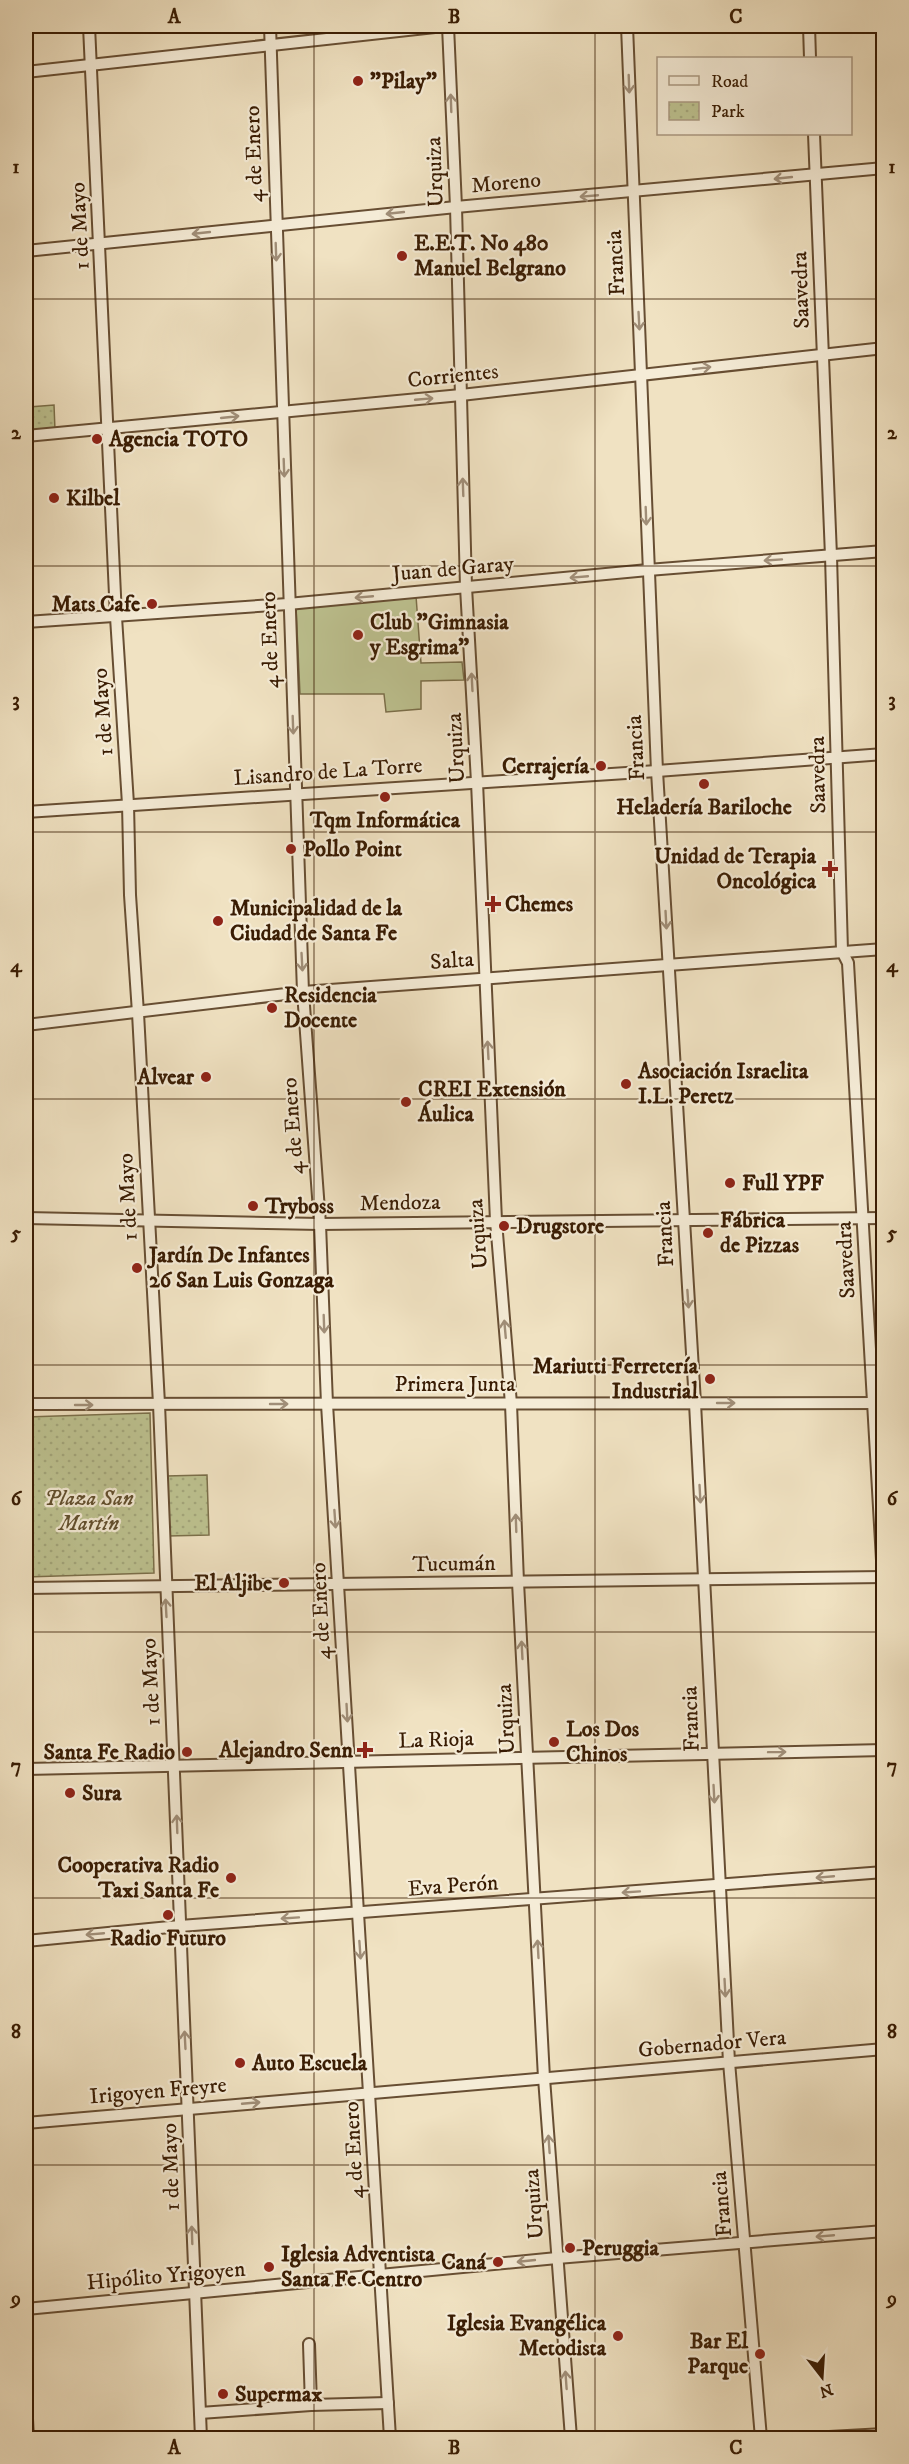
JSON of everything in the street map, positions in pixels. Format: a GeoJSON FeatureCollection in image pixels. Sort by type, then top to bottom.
{"type":"FeatureCollection","features":[{"type":"Feature","properties":{"kind":"street","name":"1 de Mayo"},"geometry":{"type":"LineString","coordinates":[[89,26],[101,243],[116,616],[128,804],[130,895],[159,1404],[201,2439]]}},
{"type":"Feature","properties":{"kind":"street","name":"4 de Enero"},"geometry":{"type":"LineString","coordinates":[[270,26],[275,226],[303,992],[320,1224],[327,1404],[371,2092],[390,2439]]}},
{"type":"Feature","properties":{"kind":"street"},"geometry":{"type":"LineString","coordinates":[[26,72],[270,43],[446,26]]}},
{"type":"Feature","properties":{"kind":"street","name":"Urquiza"},"geometry":{"type":"LineString","coordinates":[[446,26],[456,207],[466,587],[496,1221],[511,1404],[544,2078],[570,2439]]}},
{"type":"Feature","properties":{"kind":"street","name":"Francia"},"geometry":{"type":"LineString","coordinates":[[627,26],[657,771],[695,1403],[729,2062],[761,2439]]}},
{"type":"Feature","properties":{"kind":"street"},"geometry":{"type":"LineString","coordinates":[[809,26],[810,57]]}},
{"type":"Feature","properties":{"kind":"street","name":"Saavedra"},"geometry":{"type":"LineString","coordinates":[[814,135],[831,556],[842,951],[848,963],[878,1403],[884,1595]]}},
{"type":"Feature","properties":{"kind":"street","name":"Moreno"},"geometry":{"type":"LineString","coordinates":[[26,251],[456,207],[884,168]]}},
{"type":"Feature","properties":{"kind":"street","name":"Corrientes"},"geometry":{"type":"LineString","coordinates":[[26,436],[461,395],[884,348]]}},
{"type":"Feature","properties":{"kind":"street","name":"Juan de Garay"},"geometry":{"type":"LineString","coordinates":[[26,622],[288,604],[648,570],[884,551]]}},
{"type":"Feature","properties":{"kind":"street","name":"Lisandro de La Torre"},"geometry":{"type":"LineString","coordinates":[[26,812],[884,754]]}},
{"type":"Feature","properties":{"kind":"street","name":"Salta"},"geometry":{"type":"LineString","coordinates":[[26,1025],[303,992],[884,949]]}},
{"type":"Feature","properties":{"kind":"street","name":"Mendoza"},"geometry":{"type":"LineString","coordinates":[[26,1218],[320,1224],[884,1218]]}},
{"type":"Feature","properties":{"kind":"street","name":"Primera Junta"},"geometry":{"type":"LineString","coordinates":[[26,1404],[878,1403]]}},
{"type":"Feature","properties":{"kind":"street","name":"Tucumán"},"geometry":{"type":"LineString","coordinates":[[26,1588],[883,1577]]}},
{"type":"Feature","properties":{"kind":"street","name":"La Rioja"},"geometry":{"type":"LineString","coordinates":[[26,1769],[884,1750]]}},
{"type":"Feature","properties":{"kind":"street","name":"Eva Perón"},"geometry":{"type":"LineString","coordinates":[[26,1941],[180,1926],[884,1872]]}},
{"type":"Feature","properties":{"kind":"street","name":"Gobernador Vera"},"geometry":{"type":"LineString","coordinates":[[544,2078],[884,2049]]}},
{"type":"Feature","properties":{"kind":"street","name":"Irigoyen Freyre"},"geometry":{"type":"LineString","coordinates":[[26,2122],[544,2078]]}},
{"type":"Feature","properties":{"kind":"street","name":"Hipólito Yrigoyen"},"geometry":{"type":"LineString","coordinates":[[26,2309],[558,2258],[884,2231]]}},
{"type":"Feature","properties":{"kind":"street"},"geometry":{"type":"LineString","coordinates":[[309,2344],[311,2404]]}},
{"type":"Feature","properties":{"kind":"street"},"geometry":{"type":"LineString","coordinates":[[26,2400],[28,2439]]}},
{"type":"Feature","properties":{"kind":"street"},"geometry":{"type":"LineString","coordinates":[[200,2413],[311,2404],[388,2403]]}},
{"type":"Feature","properties":{"kind":"street"},"geometry":{"type":"LineString","coordinates":[[811,2439],[884,2434]]}},
{"type":"Feature","properties":{"kind":"green space"},"geometry":{"type":"Polygon","coordinates":[[[54,405],[55,430],[31,433],[29,407],[54,405]]]}},
{"type":"Feature","properties":{"kind":"green space","name":"Club \"Gimnasia y Esgrima\""},"geometry":{"type":"Polygon","coordinates":[[[416,596],[421,663],[462,662],[464,680],[421,681],[421,709],[386,712],[384,694],[300,694],[296,608],[416,596]]]}},
{"type":"Feature","properties":{"kind":"green space","name":"Plaza San Martín"},"geometry":{"type":"Polygon","coordinates":[[[150,1413],[154,1573],[26,1577],[26,1417],[150,1413]]]}},
{"type":"Feature","properties":{"kind":"green space"},"geometry":{"type":"Polygon","coordinates":[[[207,1475],[209,1535],[168,1536],[166,1476],[207,1475]]]}},
{"type":"Feature","properties":{"kind":"place","name":"\"Pilay\""},"geometry":{"type":"Point","coordinates":[358,81]}},
{"type":"Feature","properties":{"kind":"place","name":"E.E.T. No 480 Manuel Belgrano"},"geometry":{"type":"Point","coordinates":[402,256]}},
{"type":"Feature","properties":{"kind":"place","name":"Agencia TOTO"},"geometry":{"type":"Point","coordinates":[97,439]}},
{"type":"Feature","properties":{"kind":"place","name":"Kilbel"},"geometry":{"type":"Point","coordinates":[54,498]}},
{"type":"Feature","properties":{"kind":"place","name":"Mats Cafe"},"geometry":{"type":"Point","coordinates":[152,604]}},
{"type":"Feature","properties":{"kind":"place","name":"Club \"Gimnasia y Esgrima\""},"geometry":{"type":"Point","coordinates":[358,635]}},
{"type":"Feature","properties":{"kind":"place","name":"Cerrajería"},"geometry":{"type":"Point","coordinates":[601,766]}},
{"type":"Feature","properties":{"kind":"place","name":"Heladería Bariloche"},"geometry":{"type":"Point","coordinates":[704,784]}},
{"type":"Feature","properties":{"kind":"place","name":"Tqm Informática"},"geometry":{"type":"Point","coordinates":[385,797]}},
{"type":"Feature","properties":{"kind":"place","name":"Pollo Point"},"geometry":{"type":"Point","coordinates":[291,849]}},
{"type":"Feature","properties":{"kind":"place","name":"Unidad de Terapia Oncológica"},"geometry":{"type":"Point","coordinates":[830,869]}},
{"type":"Feature","properties":{"kind":"place","name":"Chemes"},"geometry":{"type":"Point","coordinates":[493,904]}},
{"type":"Feature","properties":{"kind":"place","name":"Municipalidad de la Ciudad de Santa Fe"},"geometry":{"type":"Point","coordinates":[218,921]}},
{"type":"Feature","properties":{"kind":"place","name":"Residencia Docente"},"geometry":{"type":"Point","coordinates":[272,1008]}},
{"type":"Feature","properties":{"kind":"place","name":"Alvear"},"geometry":{"type":"Point","coordinates":[206,1077]}},
{"type":"Feature","properties":{"kind":"place","name":"Asociación Israelita I.L. Peretz"},"geometry":{"type":"Point","coordinates":[626,1084]}},
{"type":"Feature","properties":{"kind":"place","name":"CREI Extensión Áulica"},"geometry":{"type":"Point","coordinates":[406,1102]}},
{"type":"Feature","properties":{"kind":"place","name":"Full YPF"},"geometry":{"type":"Point","coordinates":[730,1183]}},
{"type":"Feature","properties":{"kind":"place","name":"Tryboss"},"geometry":{"type":"Point","coordinates":[253,1206]}},
{"type":"Feature","properties":{"kind":"place","name":"Drugstore"},"geometry":{"type":"Point","coordinates":[504,1226]}},
{"type":"Feature","properties":{"kind":"place","name":"Fábrica de Pizzas"},"geometry":{"type":"Point","coordinates":[708,1233]}},
{"type":"Feature","properties":{"kind":"place","name":"Jardín De Infantes 26 San Luis Gonzaga"},"geometry":{"type":"Point","coordinates":[137,1268]}},
{"type":"Feature","properties":{"kind":"place","name":"Mariutti Ferretería Industrial"},"geometry":{"type":"Point","coordinates":[710,1379]}},
{"type":"Feature","properties":{"kind":"place","name":"El Aljibe"},"geometry":{"type":"Point","coordinates":[284,1583]}},
{"type":"Feature","properties":{"kind":"place","name":"Los Dos Chinos"},"geometry":{"type":"Point","coordinates":[554,1742]}},
{"type":"Feature","properties":{"kind":"place","name":"Alejandro Senn"},"geometry":{"type":"Point","coordinates":[365,1750]}},
{"type":"Feature","properties":{"kind":"place","name":"Santa Fe Radio"},"geometry":{"type":"Point","coordinates":[187,1752]}},
{"type":"Feature","properties":{"kind":"place","name":"Sura"},"geometry":{"type":"Point","coordinates":[70,1793]}},
{"type":"Feature","properties":{"kind":"place","name":"Cooperativa Radio Taxi Santa Fe"},"geometry":{"type":"Point","coordinates":[231,1878]}},
{"type":"Feature","properties":{"kind":"place","name":"Radio Futuro"},"geometry":{"type":"Point","coordinates":[168,1915]}},
{"type":"Feature","properties":{"kind":"place","name":"Auto Escuela"},"geometry":{"type":"Point","coordinates":[240,2063]}},
{"type":"Feature","properties":{"kind":"place","name":"Peruggia"},"geometry":{"type":"Point","coordinates":[570,2248]}},
{"type":"Feature","properties":{"kind":"place","name":"Caná"},"geometry":{"type":"Point","coordinates":[498,2262]}},
{"type":"Feature","properties":{"kind":"place","name":"Iglesia Adventista Santa Fe Centro"},"geometry":{"type":"Point","coordinates":[269,2267]}},
{"type":"Feature","properties":{"kind":"place","name":"Iglesia Evangélica Metodista"},"geometry":{"type":"Point","coordinates":[618,2336]}},
{"type":"Feature","properties":{"kind":"place","name":"Bar El Parque"},"geometry":{"type":"Point","coordinates":[760,2354]}},
{"type":"Feature","properties":{"kind":"place","name":"Supermax"},"geometry":{"type":"Point","coordinates":[223,2394]}}]}
